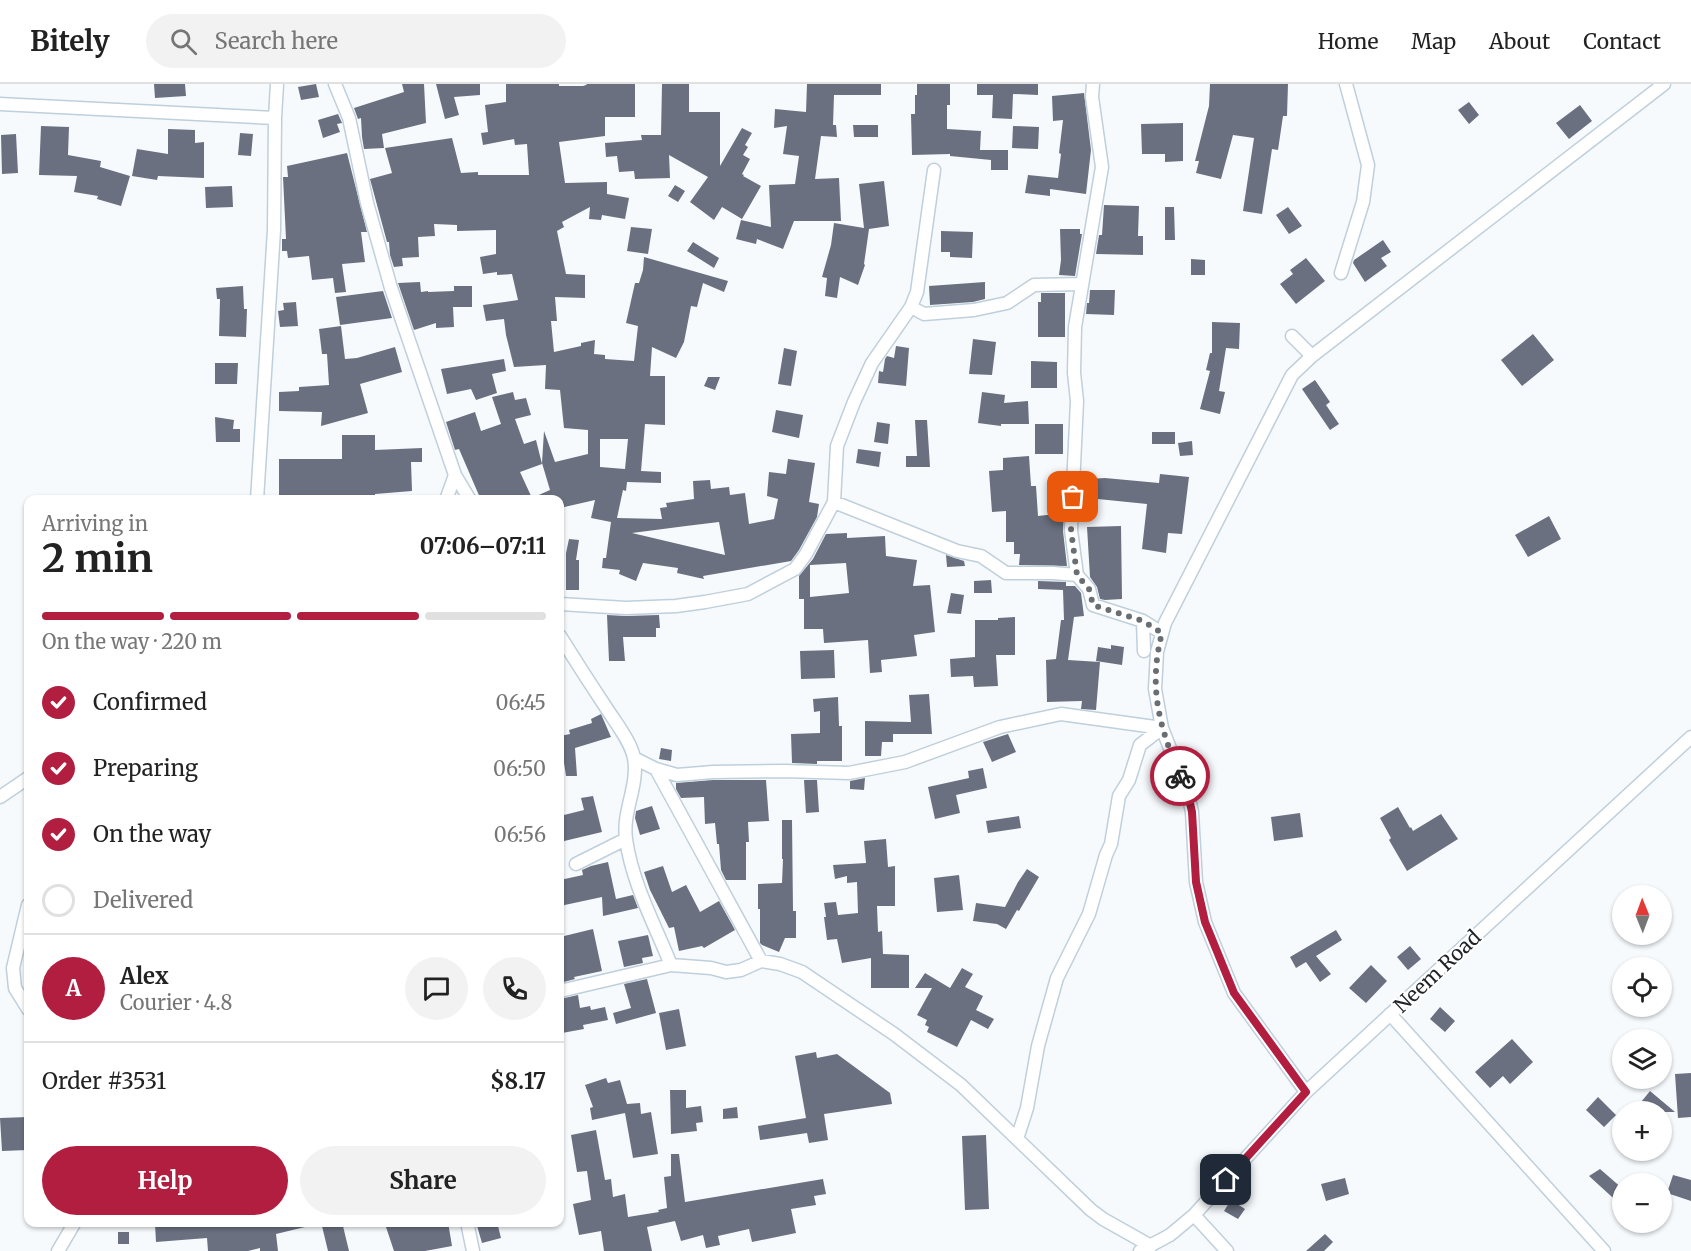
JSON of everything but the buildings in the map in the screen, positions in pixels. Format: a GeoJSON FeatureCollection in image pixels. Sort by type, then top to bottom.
{"type":"FeatureCollection","features":[{"type":"Feature","properties":{"kind":"street"},"geometry":{"type":"LineString","coordinates":[[256,495],[274,231],[274,118],[277,84]]}},
{"type":"Feature","properties":{"kind":"street"},"geometry":{"type":"LineString","coordinates":[[335,84],[349,118],[367,203],[391,288],[455,476],[467,495]]}},
{"type":"Feature","properties":{"kind":"street"},"geometry":{"type":"LineString","coordinates":[[1093,84],[1092,97],[1102,167],[1075,327],[1074,373],[1077,401],[1071,530],[1077,575],[1089,589],[1093,605],[1143,621],[1162,633]]}},
{"type":"Feature","properties":{"kind":"street"},"geometry":{"type":"LineString","coordinates":[[1341,273],[1364,202],[1368,165],[1346,84]]}},
{"type":"Feature","properties":{"kind":"street"},"geometry":{"type":"LineString","coordinates":[[1306,1092],[1234,993],[1205,922],[1196,882],[1192,812],[1188,794],[1162,728],[1155,689],[1157,652],[1164,622],[1292,375],[1312,356],[1664,84]]}},
{"type":"Feature","properties":{"kind":"street"},"geometry":{"type":"LineString","coordinates":[[0,104],[274,118]]}},
{"type":"Feature","properties":{"kind":"street"},"geometry":{"type":"LineString","coordinates":[[564,604],[626,608],[676,606],[748,594],[795,569],[806,554],[834,502],[837,446],[854,402],[872,363],[911,307],[917,292],[934,170]]}},
{"type":"Feature","properties":{"kind":"street"},"geometry":{"type":"LineString","coordinates":[[911,307],[924,314],[974,310],[1007,303],[1034,285],[1081,284]]}},
{"type":"Feature","properties":{"kind":"street"},"geometry":{"type":"LineString","coordinates":[[1292,336],[1312,356]]}},
{"type":"Feature","properties":{"kind":"street"},"geometry":{"type":"LineString","coordinates":[[448,495],[455,476]]}},
{"type":"Feature","properties":{"kind":"street"},"geometry":{"type":"LineString","coordinates":[[834,502],[957,551],[981,556],[1006,573],[1077,575]]}},
{"type":"Feature","properties":{"kind":"street"},"geometry":{"type":"LineString","coordinates":[[1143,621],[1144,651]]}},
{"type":"Feature","properties":{"kind":"street"},"geometry":{"type":"LineString","coordinates":[[564,642],[621,730],[634,758],[633,788],[625,814],[626,839],[636,881],[671,965]]}},
{"type":"Feature","properties":{"kind":"street"},"geometry":{"type":"LineString","coordinates":[[634,758],[656,769],[677,775],[760,771],[849,773],[905,762],[1000,727],[1061,714],[1162,728]]}},
{"type":"Feature","properties":{"kind":"street"},"geometry":{"type":"LineString","coordinates":[[1017,1139],[1027,1108],[1038,1046],[1057,978],[1089,914],[1111,844],[1119,796],[1129,780],[1140,745],[1162,728]]}},
{"type":"Feature","properties":{"kind":"street","name":"Neem Road"},"geometry":{"type":"LineString","coordinates":[[1145,1249],[1170,1235],[1194,1215],[1306,1092],[1691,738]]}},
{"type":"Feature","properties":{"kind":"street"},"geometry":{"type":"LineString","coordinates":[[656,769],[761,961]]}},
{"type":"Feature","properties":{"kind":"street"},"geometry":{"type":"LineString","coordinates":[[0,797],[24,781]]}},
{"type":"Feature","properties":{"kind":"street"},"geometry":{"type":"LineString","coordinates":[[576,864],[626,839]]}},
{"type":"Feature","properties":{"kind":"street"},"geometry":{"type":"LineString","coordinates":[[24,922],[13,968],[15,988],[24,1003]]}},
{"type":"Feature","properties":{"kind":"street"},"geometry":{"type":"LineString","coordinates":[[564,990],[671,965],[711,968],[726,972],[741,970],[761,961],[780,964],[802,972],[894,1034],[961,1085],[1091,1210],[1145,1249]]}},
{"type":"Feature","properties":{"kind":"street"},"geometry":{"type":"LineString","coordinates":[[1390,1014],[1604,1251]]}},
{"type":"Feature","properties":{"kind":"street"},"geometry":{"type":"LineString","coordinates":[[1194,1215],[1227,1251]]}},
{"type":"Feature","properties":{"kind":"street"},"geometry":{"type":"LineString","coordinates":[[58,1251],[72,1227]]}},
{"type":"Feature","properties":{"kind":"street"},"geometry":{"type":"LineString","coordinates":[[468,1227],[473,1251]]}},
{"type":"Feature","properties":{"kind":"way so far"},"geometry":{"type":"LineString","coordinates":[[1073,497],[1071,530],[1077,575],[1089,589],[1093,605],[1143,621],[1162,633],[1157,652],[1155,689],[1162,728],[1180,776]]}},
{"type":"Feature","properties":{"kind":"route"},"geometry":{"type":"LineString","coordinates":[[1180,776],[1188,794],[1192,812],[1196,882],[1205,922],[1234,993],[1306,1092],[1226,1180]]}}]}
